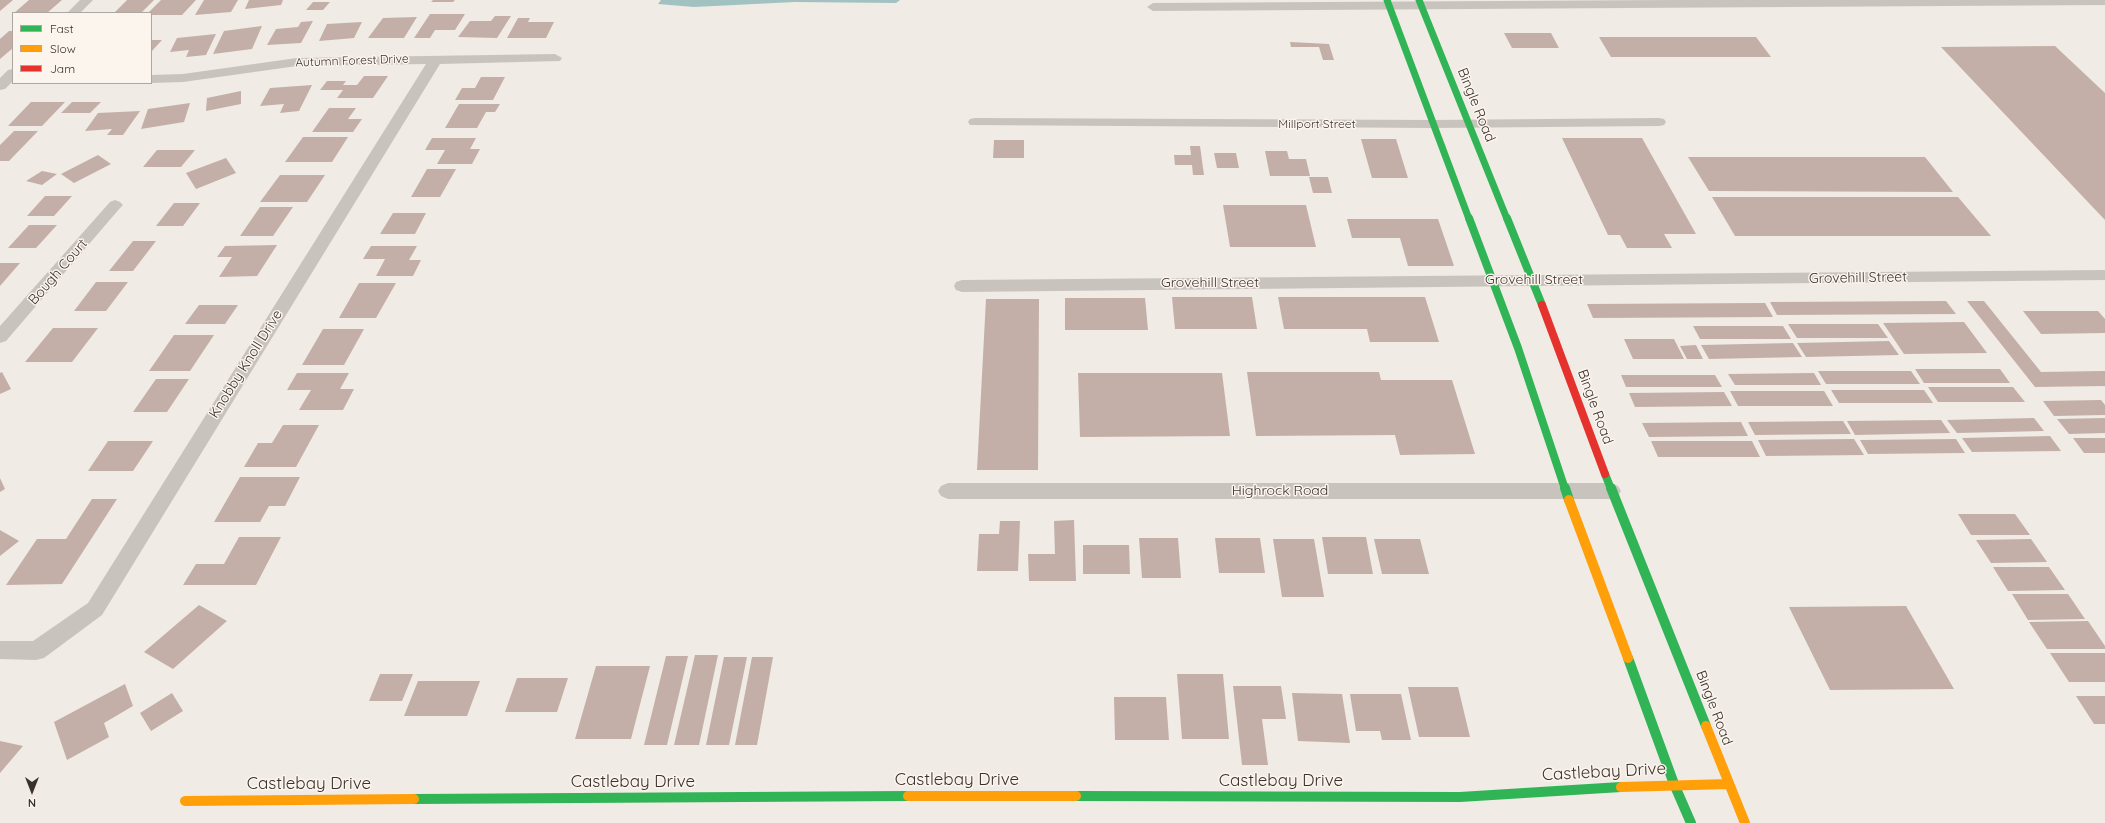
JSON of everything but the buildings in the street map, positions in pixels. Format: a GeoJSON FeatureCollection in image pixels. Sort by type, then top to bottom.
{"type":"FeatureCollection","features":[{"type":"Feature","properties":{"kind":"main road"},"geometry":{"type":"LineString","coordinates":[[1388,2],[1518,348],[1566,491],[1674,784],[1691,823]]}},
{"type":"Feature","properties":{"kind":"main road","name":"Bingle Road"},"geometry":{"type":"LineString","coordinates":[[1420,2],[1468,124],[1533,281],[1611,491],[1666,623],[1745,823]]}},
{"type":"Feature","properties":{"kind":"main road","name":"Castlebay Drive"},"geometry":{"type":"LineString","coordinates":[[185,801],[918,796],[1460,797],[1674,784],[1729,784]]}},
{"type":"Feature","properties":{"kind":"street"},"geometry":{"type":"LineString","coordinates":[[75,12],[87,0]]}},
{"type":"Feature","properties":{"kind":"street"},"geometry":{"type":"LineString","coordinates":[[1153,7],[1388,2],[2104,1]]}},
{"type":"Feature","properties":{"kind":"street","name":"Autumn Forest Drive"},"geometry":{"type":"LineString","coordinates":[[152,78],[183,78],[297,62],[554,58]]}},
{"type":"Feature","properties":{"kind":"street","name":"Knobby Knoll Drive"},"geometry":{"type":"LineString","coordinates":[[0,650],[36,651],[95,609],[436,59]]}},
{"type":"Feature","properties":{"kind":"street"},"geometry":{"type":"LineString","coordinates":[[4,83],[12,73]]}},
{"type":"Feature","properties":{"kind":"street","name":"Millport Street"},"geometry":{"type":"LineString","coordinates":[[975,122],[1468,124],[1659,122]]}},
{"type":"Feature","properties":{"kind":"street","name":"Bough Court"},"geometry":{"type":"LineString","coordinates":[[0,337],[115,205]]}},
{"type":"Feature","properties":{"kind":"street","name":"Grovehill Street"},"geometry":{"type":"LineString","coordinates":[[962,286],[2105,275]]}},
{"type":"Feature","properties":{"kind":"street","name":"Highrock Road"},"geometry":{"type":"LineString","coordinates":[[948,491],[1611,491]]}},
{"type":"Feature","properties":{"kind":"water"},"geometry":{"type":"Polygon","coordinates":[[[661,0],[900,0],[896,3],[795,2],[694,7],[658,4],[661,0]]]}},
{"type":"Feature","properties":{"kind":"traffic: fast"},"geometry":{"type":"LineString","coordinates":[[1387,0],[1518,348],[1569,500]]}},
{"type":"Feature","properties":{"kind":"traffic: fast"},"geometry":{"type":"LineString","coordinates":[[1419,0],[1542,305]]}},
{"type":"Feature","properties":{"kind":"traffic: fast"},"geometry":{"type":"LineString","coordinates":[[1605,474],[1706,726]]}},
{"type":"Feature","properties":{"kind":"traffic: fast"},"geometry":{"type":"LineString","coordinates":[[1628,658],[1674,784],[1691,823]]}},
{"type":"Feature","properties":{"kind":"traffic: fast"},"geometry":{"type":"LineString","coordinates":[[1076,796],[1460,797],[1621,787]]}},
{"type":"Feature","properties":{"kind":"traffic: fast"},"geometry":{"type":"LineString","coordinates":[[414,799],[908,796]]}},
{"type":"Feature","properties":{"kind":"traffic: slow"},"geometry":{"type":"LineString","coordinates":[[1569,500],[1628,658]]}},
{"type":"Feature","properties":{"kind":"traffic: slow"},"geometry":{"type":"LineString","coordinates":[[1706,726],[1745,823]]}},
{"type":"Feature","properties":{"kind":"traffic: slow"},"geometry":{"type":"LineString","coordinates":[[1621,787],[1729,784]]}},
{"type":"Feature","properties":{"kind":"traffic: slow"},"geometry":{"type":"LineString","coordinates":[[908,796],[1076,796]]}},
{"type":"Feature","properties":{"kind":"traffic: slow"},"geometry":{"type":"LineString","coordinates":[[185,801],[414,799]]}},
{"type":"Feature","properties":{"kind":"traffic: jam"},"geometry":{"type":"LineString","coordinates":[[1542,305],[1605,474]]}}]}
